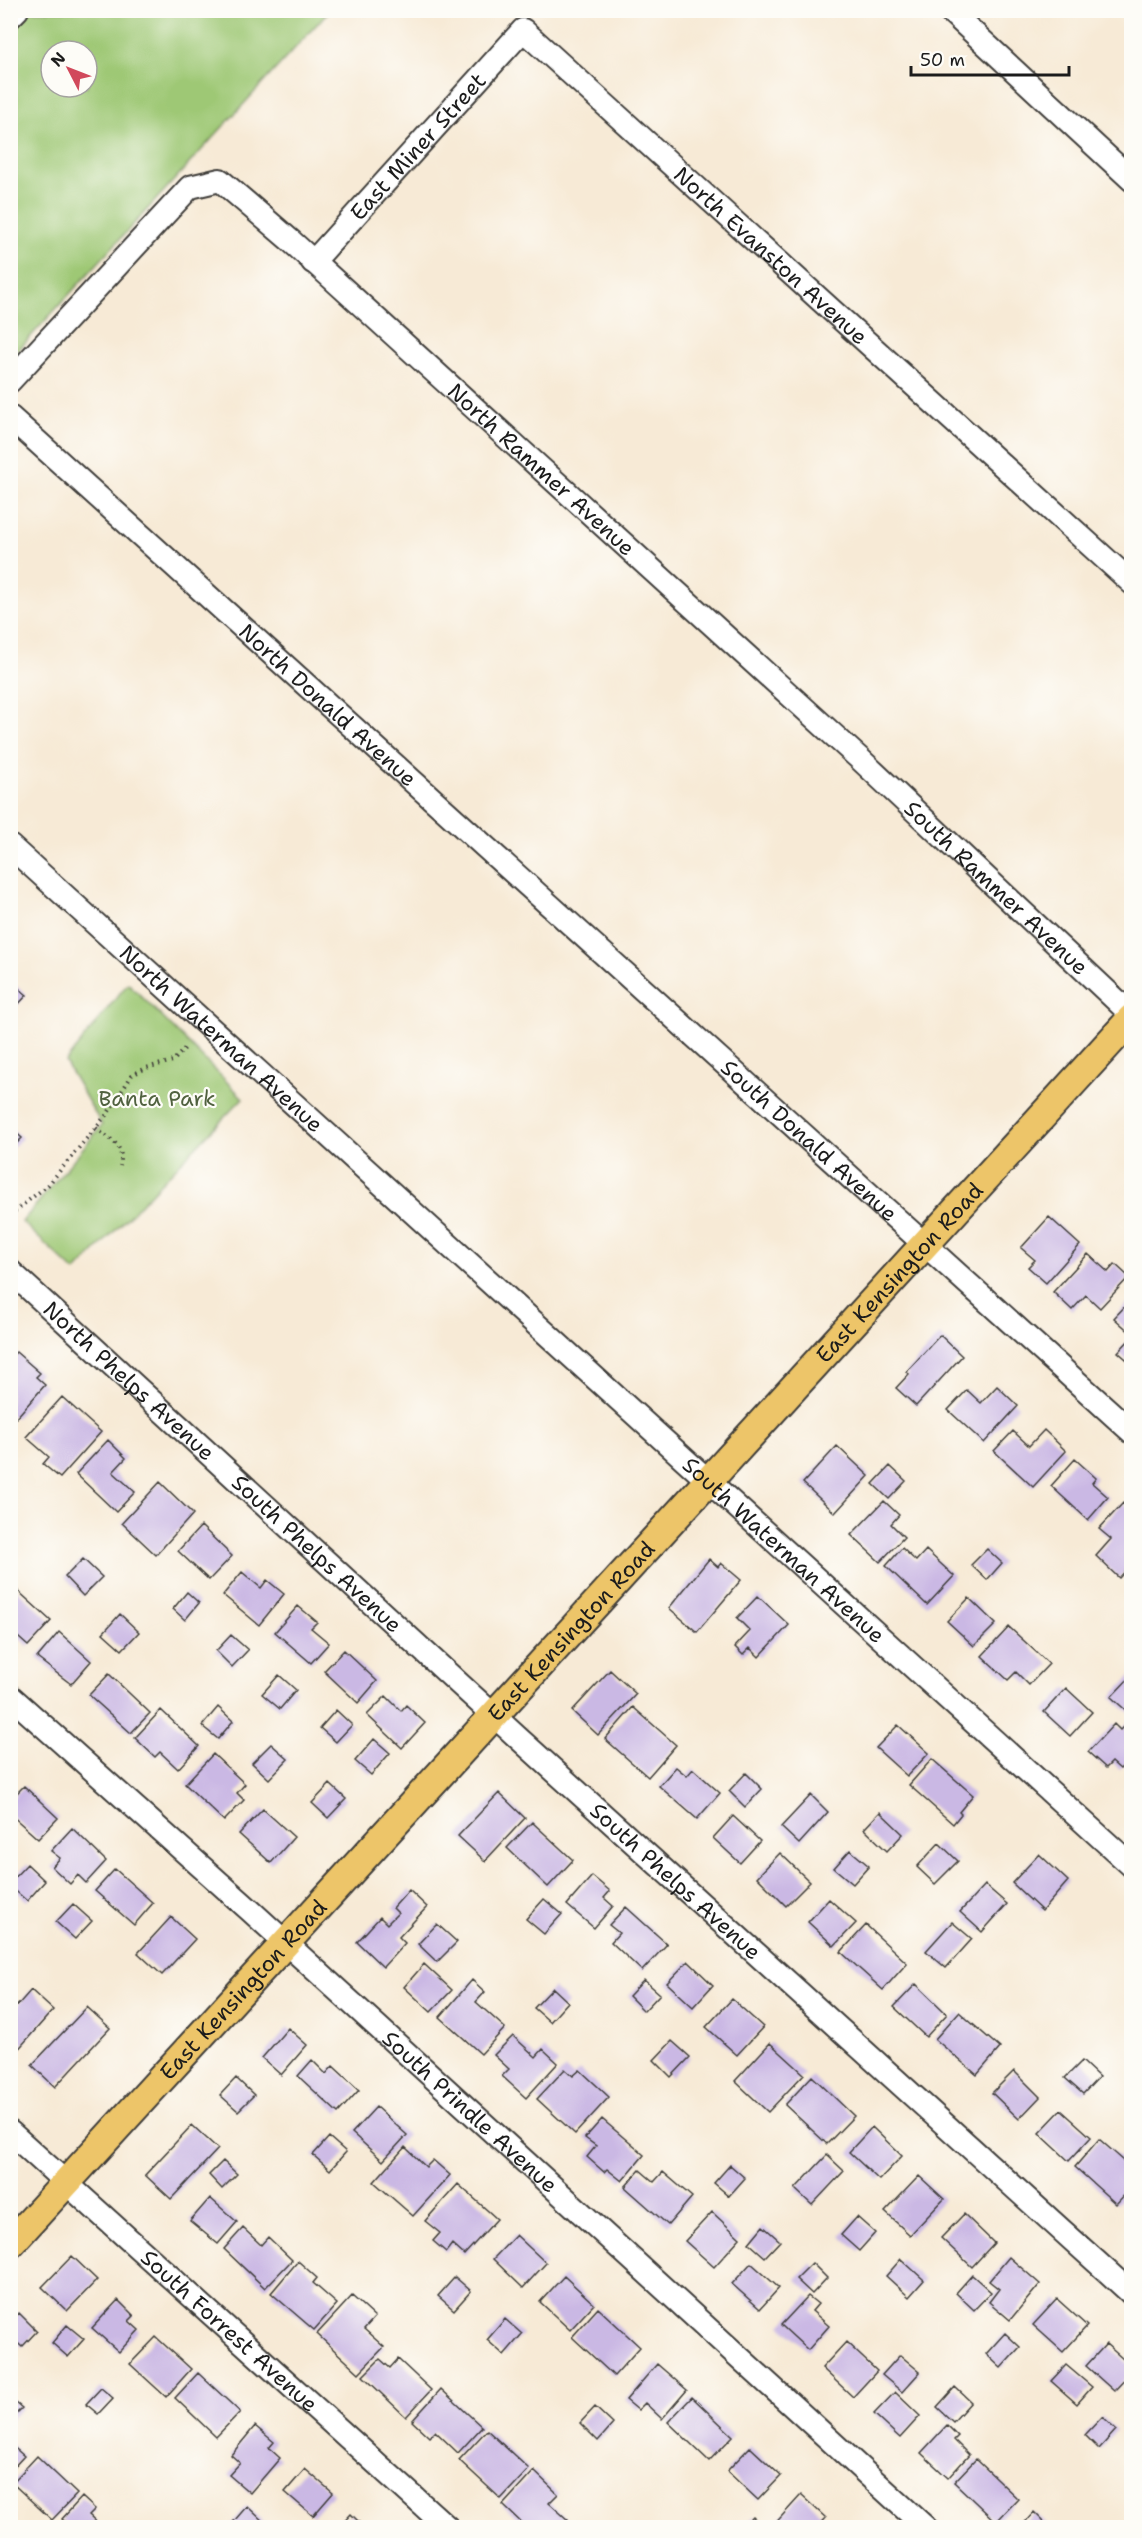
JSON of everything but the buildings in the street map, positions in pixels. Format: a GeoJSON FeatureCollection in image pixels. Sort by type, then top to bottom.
{"type":"FeatureCollection","features":[{"type":"Feature","properties":{"kind":"main road","name":"East Kensington Road"},"geometry":{"type":"LineString","coordinates":[[10,2244],[926,1245],[1131,1017]]}},
{"type":"Feature","properties":{"kind":"street"},"geometry":{"type":"LineString","coordinates":[[10,17],[17,10]]}},
{"type":"Feature","properties":{"kind":"street"},"geometry":{"type":"LineString","coordinates":[[949,10],[1131,180]]}},
{"type":"Feature","properties":{"kind":"street","name":"East Miner Street"},"geometry":{"type":"LineString","coordinates":[[313,262],[523,30]]}},
{"type":"Feature","properties":{"kind":"street","name":"North Evanston Avenue"},"geometry":{"type":"LineString","coordinates":[[523,30],[1131,583]]}},
{"type":"Feature","properties":{"kind":"street","name":"North Rammer Avenue"},"geometry":{"type":"LineString","coordinates":[[10,381],[190,187],[220,180],[861,760]]}},
{"type":"Feature","properties":{"kind":"street","name":"North Donald Avenue"},"geometry":{"type":"LineString","coordinates":[[10,417],[648,992]]}},
{"type":"Feature","properties":{"kind":"street","name":"South Rammer Avenue"},"geometry":{"type":"LineString","coordinates":[[861,760],[1131,1017]]}},
{"type":"Feature","properties":{"kind":"street","name":"North Waterman Avenue"},"geometry":{"type":"LineString","coordinates":[[10,846],[435,1231]]}},
{"type":"Feature","properties":{"kind":"street","name":"South Donald Avenue"},"geometry":{"type":"LineString","coordinates":[[648,992],[1131,1432]]}},
{"type":"Feature","properties":{"kind":"street","name":"South Waterman Avenue"},"geometry":{"type":"LineString","coordinates":[[435,1231],[1131,1866]]}},
{"type":"Feature","properties":{"kind":"street","name":"North Phelps Avenue"},"geometry":{"type":"LineString","coordinates":[[10,1271],[222,1466]]}},
{"type":"Feature","properties":{"kind":"street","name":"South Phelps Avenue"},"geometry":{"type":"LineString","coordinates":[[222,1466],[1131,2294]]}},
{"type":"Feature","properties":{"kind":"street","name":"South Prindle Avenue"},"geometry":{"type":"LineString","coordinates":[[11,1696],[285,1942],[926,2528]]}},
{"type":"Feature","properties":{"kind":"street","name":"South Forrest Avenue"},"geometry":{"type":"LineString","coordinates":[[10,2132],[448,2528]]}},
{"type":"Feature","properties":{"kind":"path"},"geometry":{"type":"LineString","coordinates":[[10,1215],[48,1185],[108,1113],[132,1075],[146,1068],[173,1061],[186,1047]]}},
{"type":"Feature","properties":{"kind":"path"},"geometry":{"type":"LineString","coordinates":[[96,1128],[118,1146],[122,1156],[120,1166]]}},
{"type":"Feature","properties":{"kind":"green space"},"geometry":{"type":"Polygon","coordinates":[[[11,11],[329,11],[11,358],[11,11]]]}},
{"type":"Feature","properties":{"kind":"green space","name":"Banta Park"},"geometry":{"type":"Polygon","coordinates":[[[128,983],[243,1098],[75,1272],[22,1222],[102,1125],[65,1062],[128,983]]]}}]}
